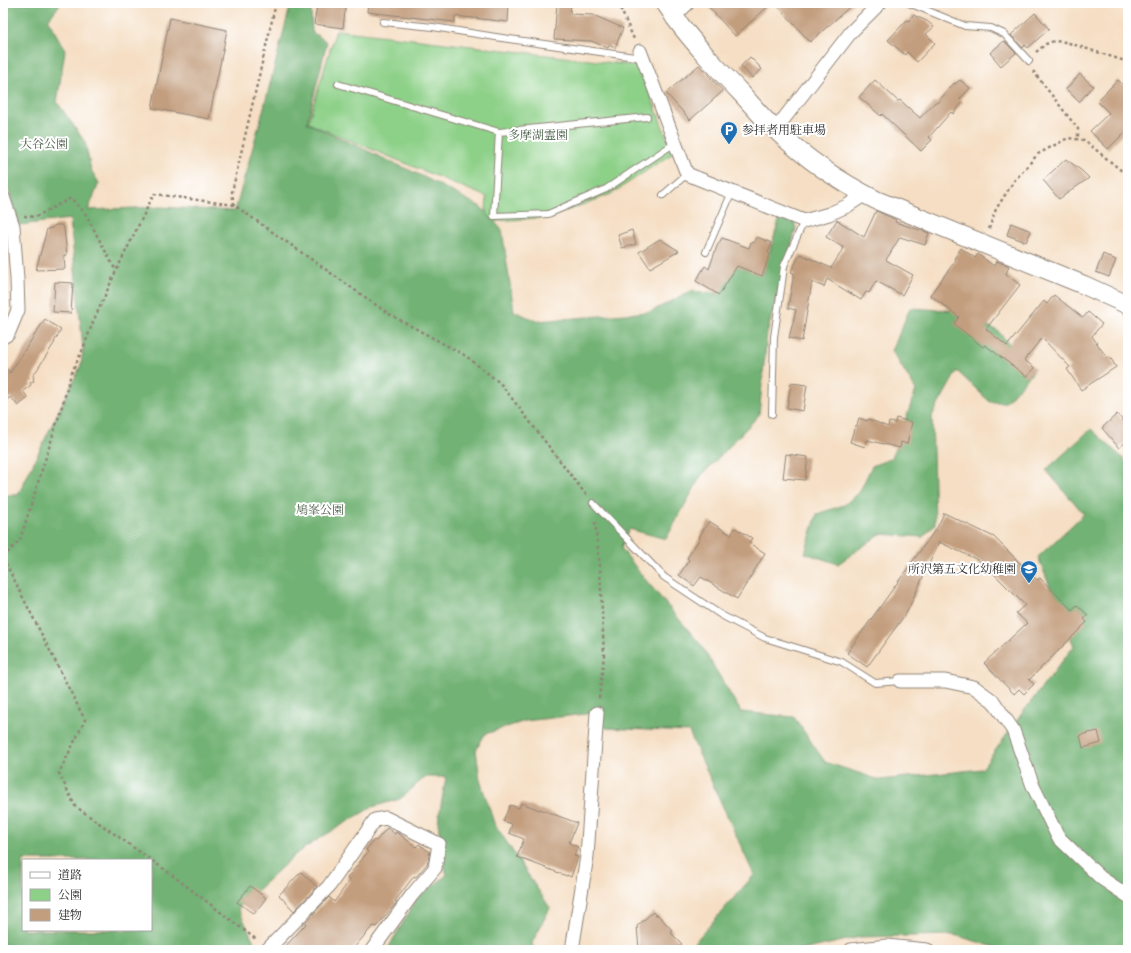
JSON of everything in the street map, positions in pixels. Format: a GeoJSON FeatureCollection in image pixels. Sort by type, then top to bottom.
{"type":"FeatureCollection","features":[{"type":"Feature","properties":{"kind":"street"},"geometry":{"type":"LineString","coordinates":[[688,3],[670,10],[714,65],[775,130],[796,149],[844,183],[876,200],[1084,285],[1128,305]]}},
{"type":"Feature","properties":{"kind":"street"},"geometry":{"type":"LineString","coordinates":[[775,130],[851,32],[880,3]]}},
{"type":"Feature","properties":{"kind":"street"},"geometry":{"type":"LineString","coordinates":[[641,54],[687,174],[804,221],[829,214],[847,206],[865,194]]}},
{"type":"Feature","properties":{"kind":"street"},"geometry":{"type":"LineString","coordinates":[[3,197],[13,226],[18,310],[8,334],[3,337]]}},
{"type":"Feature","properties":{"kind":"street"},"geometry":{"type":"LineString","coordinates":[[900,681],[945,681],[974,687],[993,701],[1013,730],[1033,786],[1058,838],[1101,878],[1128,896]]}},
{"type":"Feature","properties":{"kind":"street"},"geometry":{"type":"LineString","coordinates":[[572,950],[587,856],[597,713]]}},
{"type":"Feature","properties":{"kind":"street"},"geometry":{"type":"LineString","coordinates":[[269,949],[329,886],[375,820],[386,818],[440,844],[435,868],[412,895],[372,950]]}},
{"type":"Feature","properties":{"kind":"street"},"geometry":{"type":"LineString","coordinates":[[851,950],[887,946],[926,950]]}},
{"type":"Feature","properties":{"kind":"lane"},"geometry":{"type":"LineString","coordinates":[[908,3],[965,26],[991,28],[1004,34],[1029,61]]}},
{"type":"Feature","properties":{"kind":"lane"},"geometry":{"type":"LineString","coordinates":[[384,22],[433,27],[502,38],[641,54]]}},
{"type":"Feature","properties":{"kind":"lane"},"geometry":{"type":"LineString","coordinates":[[338,84],[499,132],[647,117]]}},
{"type":"Feature","properties":{"kind":"lane"},"geometry":{"type":"LineString","coordinates":[[499,132],[494,216],[548,214],[606,189],[675,143]]}},
{"type":"Feature","properties":{"kind":"lane"},"geometry":{"type":"LineString","coordinates":[[663,195],[687,174]]}},
{"type":"Feature","properties":{"kind":"lane"},"geometry":{"type":"LineString","coordinates":[[706,252],[732,192]]}},
{"type":"Feature","properties":{"kind":"lane"},"geometry":{"type":"LineString","coordinates":[[772,414],[774,337],[784,266],[804,221]]}},
{"type":"Feature","properties":{"kind":"lane"},"geometry":{"type":"LineString","coordinates":[[593,503],[664,577],[721,615],[765,638],[842,662],[875,683],[900,681]]}},
{"type":"Feature","properties":{"kind":"path"},"geometry":{"type":"LineString","coordinates":[[234,205],[232,192],[276,3]]}},
{"type":"Feature","properties":{"kind":"path"},"geometry":{"type":"LineString","coordinates":[[618,3],[641,54]]}},
{"type":"Feature","properties":{"kind":"path"},"geometry":{"type":"LineString","coordinates":[[1078,139],[1078,129],[1028,64],[1033,54],[1046,44],[1054,41],[1066,42],[1128,62]]}},
{"type":"Feature","properties":{"kind":"path"},"geometry":{"type":"LineString","coordinates":[[984,244],[996,209],[1014,181],[1038,154],[1068,138],[1084,140],[1128,176]]}},
{"type":"Feature","properties":{"kind":"path"},"geometry":{"type":"LineString","coordinates":[[150,859],[75,806],[59,773],[84,720],[3,558],[20,540],[71,374],[116,271],[154,194],[234,205],[389,314],[466,356],[500,382],[593,503],[600,568],[604,655],[597,713]]}},
{"type":"Feature","properties":{"kind":"path"},"geometry":{"type":"LineString","coordinates":[[13,226],[21,216],[35,217],[71,198],[85,213],[116,271]]}},
{"type":"Feature","properties":{"kind":"path"},"geometry":{"type":"LineString","coordinates":[[152,861],[269,949]]}},
{"type":"Feature","properties":{"kind":"green space","name":"鳩峯公園"},"geometry":{"type":"Polygon","coordinates":[[[3,3],[61,3],[48,20],[65,50],[57,102],[85,142],[91,170],[99,183],[88,210],[160,207],[235,211],[291,3],[306,3],[311,11],[312,32],[327,42],[307,123],[422,176],[481,207],[502,230],[514,311],[537,321],[650,312],[692,291],[719,294],[736,264],[763,274],[780,217],[793,220],[796,228],[767,333],[759,415],[701,476],[666,539],[629,529],[621,548],[644,578],[701,645],[741,712],[794,717],[825,762],[880,780],[982,769],[1023,712],[1074,646],[1038,557],[1084,514],[1046,470],[1091,429],[1128,463],[1128,950],[1004,950],[955,935],[860,937],[803,950],[688,950],[754,875],[689,732],[606,728],[594,713],[525,721],[485,734],[476,750],[480,780],[494,823],[550,908],[532,943],[534,950],[387,950],[418,897],[447,875],[442,857],[438,822],[446,777],[425,777],[400,799],[372,807],[296,854],[238,908],[255,944],[260,950],[3,950],[3,495],[18,495],[81,365],[83,349],[70,219],[19,225],[9,191],[3,183],[3,3]]]}},
{"type":"Feature","properties":{"kind":"green space","name":"多摩湖霊園"},"geometry":{"type":"Polygon","coordinates":[[[336,30],[639,66],[673,153],[611,194],[550,217],[485,222],[487,197],[308,123],[336,30]]]}},
{"type":"Feature","properties":{"kind":"green space"},"geometry":{"type":"Polygon","coordinates":[[[910,308],[958,311],[998,331],[1033,372],[1006,402],[990,402],[957,371],[932,416],[935,524],[923,537],[880,534],[838,564],[805,553],[817,514],[844,505],[859,493],[872,466],[892,458],[916,390],[892,351],[910,308]]]}},
{"type":"Feature","properties":{"kind":"building"},"geometry":{"type":"Polygon","coordinates":[[[324,3],[346,3],[343,28],[314,24],[317,5],[324,6],[324,3]]]}},
{"type":"Feature","properties":{"kind":"building"},"geometry":{"type":"Polygon","coordinates":[[[368,3],[509,3],[508,22],[455,16],[455,22],[367,12],[368,3]]]}},
{"type":"Feature","properties":{"kind":"building"},"geometry":{"type":"Polygon","coordinates":[[[557,3],[571,3],[570,14],[593,15],[623,28],[615,48],[609,45],[608,48],[591,41],[554,39],[557,3]]]}},
{"type":"Feature","properties":{"kind":"building"},"geometry":{"type":"Polygon","coordinates":[[[705,3],[772,3],[735,36],[705,3]]]}},
{"type":"Feature","properties":{"kind":"building"},"geometry":{"type":"Polygon","coordinates":[[[775,3],[854,3],[810,42],[775,3]]]}},
{"type":"Feature","properties":{"kind":"building"},"geometry":{"type":"Polygon","coordinates":[[[1035,13],[1049,29],[1028,48],[1025,45],[1023,48],[1011,35],[1035,13]]]}},
{"type":"Feature","properties":{"kind":"building"},"geometry":{"type":"Polygon","coordinates":[[[913,15],[927,21],[934,27],[926,34],[935,43],[917,62],[907,52],[905,55],[888,40],[907,20],[909,21],[913,15]]]}},
{"type":"Feature","properties":{"kind":"building"},"geometry":{"type":"Polygon","coordinates":[[[170,18],[227,30],[209,119],[152,108],[170,18]]]}},
{"type":"Feature","properties":{"kind":"building"},"geometry":{"type":"Polygon","coordinates":[[[1004,41],[1016,53],[1001,66],[990,53],[1004,41]]]}},
{"type":"Feature","properties":{"kind":"building"},"geometry":{"type":"Polygon","coordinates":[[[750,57],[762,69],[752,78],[741,66],[750,57]]]}},
{"type":"Feature","properties":{"kind":"building"},"geometry":{"type":"Polygon","coordinates":[[[699,65],[723,91],[690,120],[666,93],[699,65]]]}},
{"type":"Feature","properties":{"kind":"building"},"geometry":{"type":"Polygon","coordinates":[[[1080,74],[1093,86],[1079,102],[1066,89],[1080,74]]]}},
{"type":"Feature","properties":{"kind":"building"},"geometry":{"type":"Polygon","coordinates":[[[875,80],[898,101],[900,100],[920,118],[935,102],[937,103],[954,83],[955,84],[960,80],[970,88],[960,99],[963,102],[953,114],[951,112],[929,137],[932,140],[921,151],[882,114],[881,116],[859,97],[875,80]]]}},
{"type":"Feature","properties":{"kind":"building"},"geometry":{"type":"Polygon","coordinates":[[[1118,80],[1128,90],[1128,129],[1108,149],[1090,131],[1109,113],[1097,101],[1118,80]]]}},
{"type":"Feature","properties":{"kind":"building"},"geometry":{"type":"Polygon","coordinates":[[[1066,159],[1089,178],[1059,199],[1043,180],[1066,159]]]}},
{"type":"Feature","properties":{"kind":"building"},"geometry":{"type":"Polygon","coordinates":[[[876,211],[896,220],[895,222],[929,233],[925,245],[900,237],[886,260],[913,275],[902,295],[876,281],[869,293],[866,292],[861,300],[827,279],[824,287],[812,282],[802,341],[789,338],[796,310],[788,308],[794,273],[791,272],[800,254],[831,268],[844,248],[826,237],[837,220],[864,237],[876,211]]]}},
{"type":"Feature","properties":{"kind":"building"},"geometry":{"type":"Polygon","coordinates":[[[1011,223],[1031,231],[1026,242],[1007,235],[1011,223]]]}},
{"type":"Feature","properties":{"kind":"building"},"geometry":{"type":"Polygon","coordinates":[[[55,225],[61,225],[64,228],[67,255],[64,255],[65,269],[36,270],[47,229],[52,228],[55,225]]]}},
{"type":"Feature","properties":{"kind":"building"},"geometry":{"type":"Polygon","coordinates":[[[632,230],[636,244],[622,248],[618,235],[632,230]]]}},
{"type":"Feature","properties":{"kind":"building"},"geometry":{"type":"Polygon","coordinates":[[[757,237],[772,243],[768,253],[770,254],[762,276],[737,266],[719,295],[696,281],[705,266],[709,269],[717,246],[722,238],[749,248],[751,242],[754,243],[757,237]]]}},
{"type":"Feature","properties":{"kind":"building"},"geometry":{"type":"Polygon","coordinates":[[[660,239],[679,251],[650,268],[639,252],[660,239]]]}},
{"type":"Feature","properties":{"kind":"building"},"geometry":{"type":"Polygon","coordinates":[[[961,248],[975,258],[978,254],[994,266],[996,261],[1009,266],[1006,274],[1020,285],[986,329],[1007,346],[1044,301],[1047,304],[1054,295],[1083,318],[1088,312],[1102,324],[1092,336],[1107,358],[1110,357],[1116,367],[1081,390],[1067,369],[1070,367],[1042,338],[1024,360],[1035,368],[1027,377],[985,345],[983,347],[954,324],[959,317],[930,295],[956,260],[954,259],[961,248]]]}},
{"type":"Feature","properties":{"kind":"building"},"geometry":{"type":"Polygon","coordinates":[[[1103,254],[1116,260],[1109,277],[1096,272],[1103,254]]]}},
{"type":"Feature","properties":{"kind":"building"},"geometry":{"type":"Polygon","coordinates":[[[55,282],[73,283],[71,313],[53,312],[55,282]]]}},
{"type":"Feature","properties":{"kind":"building"},"geometry":{"type":"Polygon","coordinates":[[[45,319],[61,330],[33,376],[34,381],[30,383],[31,385],[23,391],[28,398],[18,406],[11,397],[8,399],[3,392],[3,364],[10,373],[45,319]]]}},
{"type":"Feature","properties":{"kind":"building"},"geometry":{"type":"Polygon","coordinates":[[[791,383],[807,385],[803,411],[787,408],[791,383]]]}},
{"type":"Feature","properties":{"kind":"building"},"geometry":{"type":"Polygon","coordinates":[[[1117,414],[1128,426],[1128,440],[1119,448],[1102,428],[1117,414]]]}},
{"type":"Feature","properties":{"kind":"building"},"geometry":{"type":"Polygon","coordinates":[[[859,418],[867,421],[868,419],[888,427],[889,422],[895,423],[896,418],[912,422],[907,444],[901,442],[900,448],[867,440],[865,447],[850,442],[859,418]]]}},
{"type":"Feature","properties":{"kind":"building"},"geometry":{"type":"Polygon","coordinates":[[[786,454],[808,457],[805,480],[783,478],[786,454]]]}},
{"type":"Feature","properties":{"kind":"building"},"geometry":{"type":"Polygon","coordinates":[[[944,513],[994,537],[1037,580],[1040,578],[1072,610],[1077,605],[1088,615],[1084,619],[1087,622],[1029,680],[1034,684],[1024,694],[1019,689],[1014,694],[984,663],[1027,623],[1016,613],[1025,605],[982,562],[939,542],[907,612],[867,667],[847,653],[938,526],[944,513]]]}},
{"type":"Feature","properties":{"kind":"building"},"geometry":{"type":"Polygon","coordinates":[[[709,521],[731,535],[735,528],[752,538],[749,543],[765,553],[737,599],[701,577],[694,586],[679,575],[689,560],[687,558],[709,521]]]}},
{"type":"Feature","properties":{"kind":"building"},"geometry":{"type":"Polygon","coordinates":[[[1098,731],[1101,743],[1083,748],[1080,735],[1098,731]]]}},
{"type":"Feature","properties":{"kind":"building"},"geometry":{"type":"Polygon","coordinates":[[[521,803],[577,823],[569,843],[578,847],[574,856],[578,857],[571,877],[517,857],[524,839],[509,833],[512,824],[503,821],[510,805],[519,808],[521,803]]]}},
{"type":"Feature","properties":{"kind":"building"},"geometry":{"type":"Polygon","coordinates":[[[387,828],[395,834],[396,832],[398,833],[416,847],[419,844],[430,852],[427,864],[416,877],[414,876],[395,901],[397,902],[376,927],[372,927],[352,950],[282,950],[329,897],[334,902],[350,880],[347,878],[368,852],[366,850],[387,828]]]}},
{"type":"Feature","properties":{"kind":"building"},"geometry":{"type":"Polygon","coordinates":[[[301,872],[317,887],[294,911],[279,895],[301,872]]]}},
{"type":"Feature","properties":{"kind":"building"},"geometry":{"type":"Polygon","coordinates":[[[250,886],[266,898],[254,914],[237,902],[250,886]]]}},
{"type":"Feature","properties":{"kind":"building"},"geometry":{"type":"Polygon","coordinates":[[[653,912],[656,916],[657,914],[673,931],[671,933],[682,944],[675,950],[639,950],[637,926],[653,912]]]}},
{"type":"Feature","properties":{"kind":"place","name":"参拝者用駐車場"},"geometry":{"type":"Point","coordinates":[729,145]}},
{"type":"Feature","properties":{"kind":"place","name":"所沢第五文化幼稚園"},"geometry":{"type":"Point","coordinates":[1029,584]}},
{"type":"Feature","properties":{"kind":"park label","name":"大谷公園"},"geometry":{"type":"Point","coordinates":[44,144]}}]}
